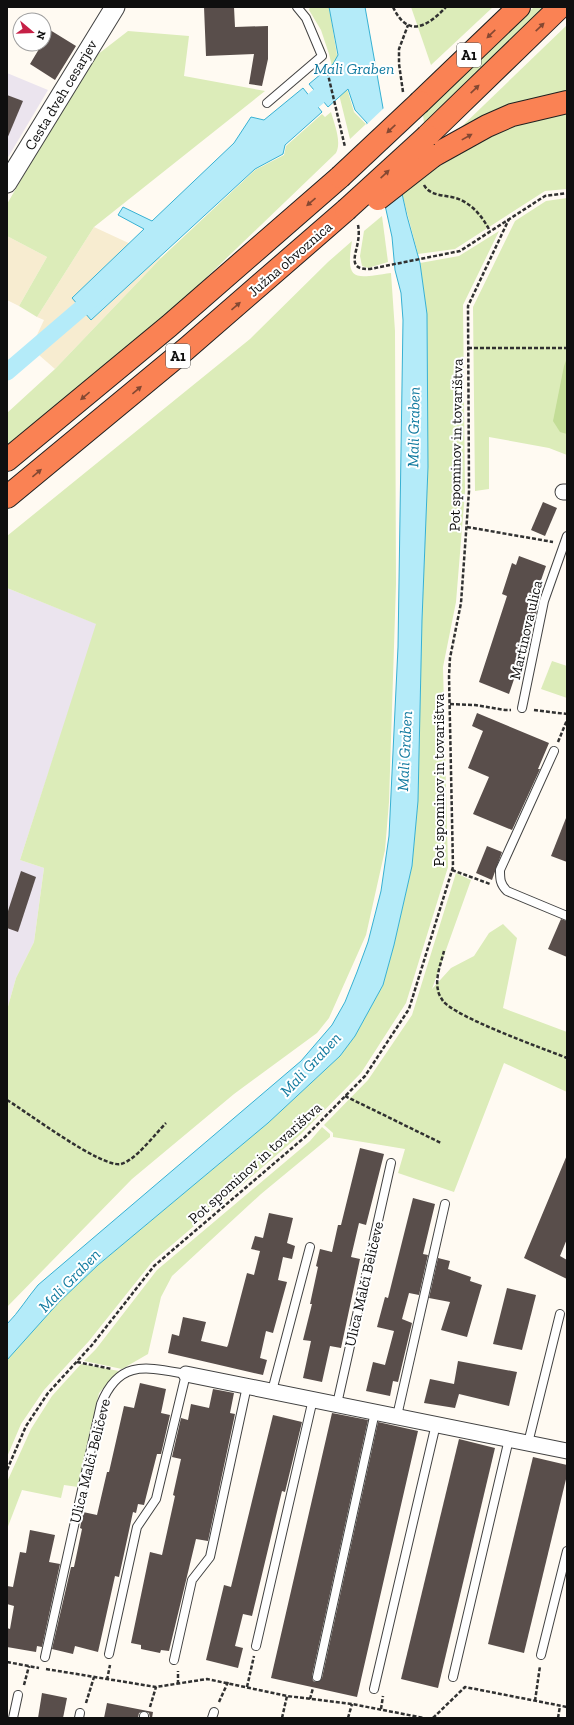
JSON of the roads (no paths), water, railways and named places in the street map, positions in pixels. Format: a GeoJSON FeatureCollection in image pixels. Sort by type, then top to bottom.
{"type":"FeatureCollection","features":[{"type":"Feature","properties":{"kind":"highway","name":"Južna obvoznica"},"geometry":{"type":"LineString","coordinates":[[7,460],[169,326],[340,177],[411,97],[519,7]]}},
{"type":"Feature","properties":{"kind":"highway","name":"Južna obvoznica"},"geometry":{"type":"LineString","coordinates":[[7,497],[186,349],[346,210],[427,136],[560,7]]}},
{"type":"Feature","properties":{"kind":"highway"},"geometry":{"type":"LineString","coordinates":[[346,210],[358,210],[370,206],[433,156],[487,126],[512,116],[567,102]]}},
{"type":"Feature","properties":{"kind":"street","name":"Cesta dveh cesarjev"},"geometry":{"type":"LineString","coordinates":[[7,183],[115,7]]}},
{"type":"Feature","properties":{"kind":"street"},"geometry":{"type":"LineString","coordinates":[[186,1374],[567,1451]]}},
{"type":"Feature","properties":{"kind":"lane"},"geometry":{"type":"LineString","coordinates":[[267,102],[322,56],[306,18],[297,7]]}},
{"type":"Feature","properties":{"kind":"lane","name":"Martinova ulica"},"geometry":{"type":"LineString","coordinates":[[522,708],[544,601],[566,540]]}},
{"type":"Feature","properties":{"kind":"lane"},"geometry":{"type":"LineString","coordinates":[[554,751],[500,870],[501,885],[507,891],[567,916]]}},
{"type":"Feature","properties":{"kind":"lane","name":"Ulica Malči Beličeve"},"geometry":{"type":"LineString","coordinates":[[337,1404],[391,1163]]}},
{"type":"Feature","properties":{"kind":"lane"},"geometry":{"type":"LineString","coordinates":[[397,1416],[445,1204]]}},
{"type":"Feature","properties":{"kind":"lane"},"geometry":{"type":"LineString","coordinates":[[272,1391],[310,1247]]}},
{"type":"Feature","properties":{"kind":"lane"},"geometry":{"type":"LineString","coordinates":[[528,1443],[560,1314]]}},
{"type":"Feature","properties":{"kind":"lane","name":"Ulica Malči Beličeve"},"geometry":{"type":"LineString","coordinates":[[45,1657],[101,1404],[106,1393],[112,1384],[126,1372],[133,1369],[151,1368],[186,1374]]}},
{"type":"Feature","properties":{"kind":"lane"},"geometry":{"type":"LineString","coordinates":[[109,1654],[137,1527],[156,1498],[186,1374]]}},
{"type":"Feature","properties":{"kind":"lane"},"geometry":{"type":"LineString","coordinates":[[174,1660],[192,1580],[210,1557],[247,1386]]}},
{"type":"Feature","properties":{"kind":"lane"},"geometry":{"type":"LineString","coordinates":[[256,1646],[313,1399]]}},
{"type":"Feature","properties":{"kind":"lane"},"geometry":{"type":"LineString","coordinates":[[317,1677],[375,1412]]}},
{"type":"Feature","properties":{"kind":"lane"},"geometry":{"type":"LineString","coordinates":[[374,1689],[436,1424]]}},
{"type":"Feature","properties":{"kind":"lane"},"geometry":{"type":"LineString","coordinates":[[452,1677],[508,1439]]}},
{"type":"Feature","properties":{"kind":"lane"},"geometry":{"type":"LineString","coordinates":[[541,1655],[567,1551]]}},
{"type":"Feature","properties":{"kind":"lane"},"geometry":{"type":"LineString","coordinates":[[13,1718],[18,1695]]}},
{"type":"Feature","properties":{"kind":"water","name":"Mali Graben"},"geometry":{"type":"Polygon","coordinates":[[[329,7],[365,7],[383,108],[407,216],[420,263],[427,314],[428,467],[422,620],[418,801],[412,866],[394,945],[383,985],[355,1036],[340,1056],[268,1123],[98,1265],[59,1302],[7,1360],[7,1324],[38,1285],[301,1061],[332,1025],[345,1002],[368,942],[381,891],[389,836],[398,647],[403,320],[401,293],[395,270],[392,237],[367,123],[355,110],[348,89],[328,107],[309,84],[333,64],[338,55],[329,7]]]}},
{"type":"Feature","properties":{"kind":"water"},"geometry":{"type":"Polygon","coordinates":[[[303,88],[322,112],[285,145],[283,154],[255,169],[91,320],[72,298],[144,229],[118,215],[123,207],[152,221],[234,143],[251,117],[264,120],[303,88]]]}},
{"type":"Feature","properties":{"kind":"waterway"},"geometry":{"type":"LineString","coordinates":[[296,115],[337,81]]}},
{"type":"Feature","properties":{"kind":"waterway"},"geometry":{"type":"LineString","coordinates":[[7,372],[98,294]]}}]}
